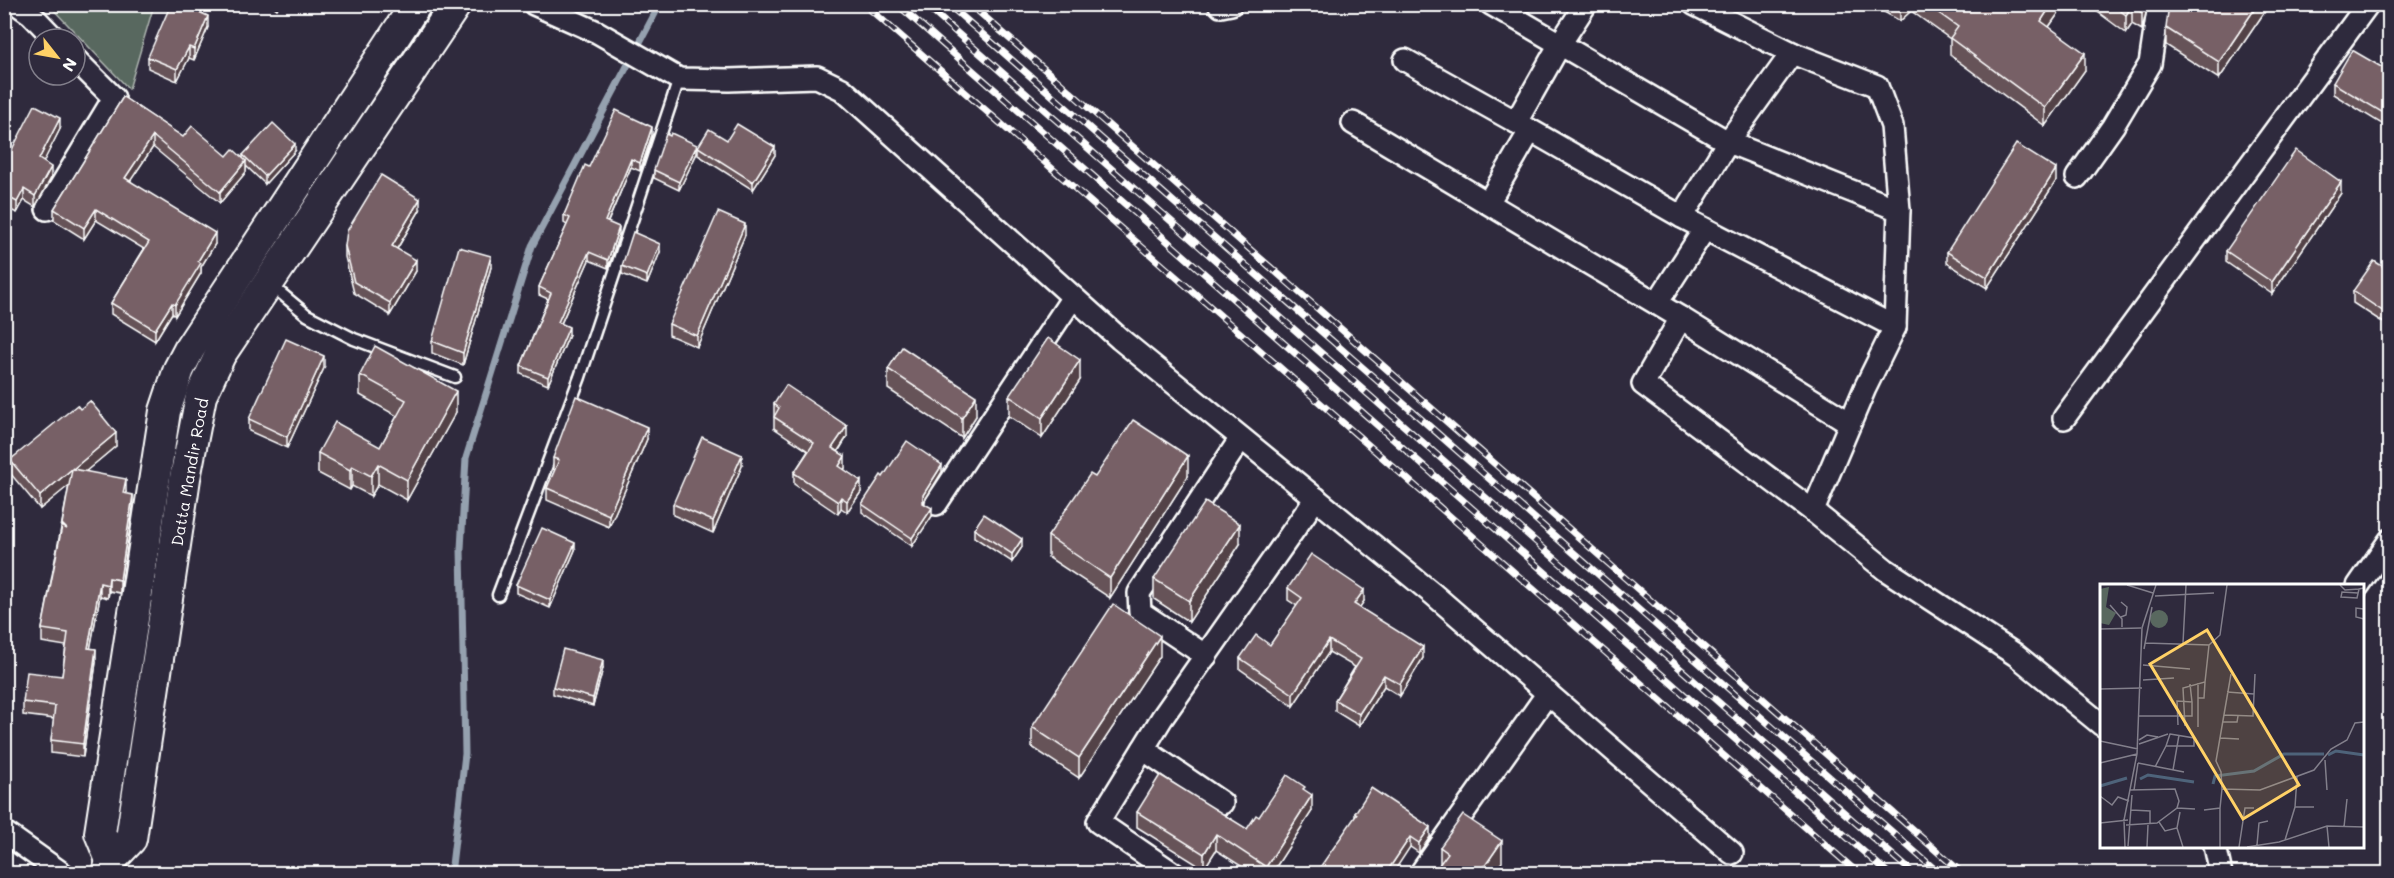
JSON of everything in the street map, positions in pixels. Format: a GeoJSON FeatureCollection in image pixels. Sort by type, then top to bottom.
{"type":"FeatureCollection","features":[{"type":"Feature","properties":{"kind":"main road","name":"Datta Mandir Road"},"geometry":{"type":"LineString","coordinates":[[110,867],[130,839],[185,478],[201,396],[220,355],[232,311],[416,4]]}},
{"type":"Feature","properties":{"kind":"main road","name":"Datta Mandir Road"},"geometry":{"type":"LineString","coordinates":[[110,867],[100,833],[165,411],[183,362],[232,311],[269,282],[456,4]]}},
{"type":"Feature","properties":{"kind":"main road"},"geometry":{"type":"LineString","coordinates":[[105,799],[136,804]]}},
{"type":"Feature","properties":{"kind":"street"},"geometry":{"type":"LineString","coordinates":[[17,4],[43,27]]}},
{"type":"Feature","properties":{"kind":"street"},"geometry":{"type":"LineString","coordinates":[[534,4],[597,32],[679,79],[817,77],[842,89],[1120,339],[1433,594],[1732,853]]}},
{"type":"Feature","properties":{"kind":"street"},"geometry":{"type":"LineString","coordinates":[[1219,4],[1221,6],[1231,4]]}},
{"type":"Feature","properties":{"kind":"street"},"geometry":{"type":"LineString","coordinates":[[1491,4],[1728,142],[1899,210]]}},
{"type":"Feature","properties":{"kind":"street"},"geometry":{"type":"LineString","coordinates":[[1488,203],[1560,44],[1586,4]]}},
{"type":"Feature","properties":{"kind":"street"},"geometry":{"type":"LineString","coordinates":[[1694,4],[1792,53],[1877,86],[1892,126],[1899,210],[1895,327],[1850,423],[1813,511]]}},
{"type":"Feature","properties":{"kind":"street"},"geometry":{"type":"LineString","coordinates":[[2077,177],[2114,126],[2150,64],[2159,4]]}},
{"type":"Feature","properties":{"kind":"street"},"geometry":{"type":"LineString","coordinates":[[2064,418],[2368,4]]}},
{"type":"Feature","properties":{"kind":"street"},"geometry":{"type":"LineString","coordinates":[[1682,217],[1728,142],[1792,53]]}},
{"type":"Feature","properties":{"kind":"street"},"geometry":{"type":"LineString","coordinates":[[1405,60],[1704,230],[1895,327]]}},
{"type":"Feature","properties":{"kind":"street"},"geometry":{"type":"LineString","coordinates":[[47,208],[114,98],[87,71]]}},
{"type":"Feature","properties":{"kind":"street"},"geometry":{"type":"LineString","coordinates":[[1353,123],[1682,318],[1850,423]]}},
{"type":"Feature","properties":{"kind":"street"},"geometry":{"type":"LineString","coordinates":[[1657,303],[1704,230]]}},
{"type":"Feature","properties":{"kind":"street"},"geometry":{"type":"LineString","coordinates":[[936,504],[1073,297]]}},
{"type":"Feature","properties":{"kind":"street"},"geometry":{"type":"LineString","coordinates":[[1682,318],[1643,384],[1813,511],[1886,570],[2016,655],[2100,723]]}},
{"type":"Feature","properties":{"kind":"street"},"geometry":{"type":"LineString","coordinates":[[1206,656],[1140,612],[1139,593],[1241,438]]}},
{"type":"Feature","properties":{"kind":"street"},"geometry":{"type":"LineString","coordinates":[[1174,873],[1098,822],[1143,749],[1316,498]]}},
{"type":"Feature","properties":{"kind":"street"},"geometry":{"type":"LineString","coordinates":[[2359,584],[2390,540]]}},
{"type":"Feature","properties":{"kind":"street"},"geometry":{"type":"LineString","coordinates":[[1420,873],[1548,693]]}},
{"type":"Feature","properties":{"kind":"street"},"geometry":{"type":"LineString","coordinates":[[1143,749],[1222,803]]}},
{"type":"Feature","properties":{"kind":"street"},"geometry":{"type":"LineString","coordinates":[[4,832],[63,873]]}},
{"type":"Feature","properties":{"kind":"street"},"geometry":{"type":"LineString","coordinates":[[2215,848],[2221,873]]}},
{"type":"Feature","properties":{"kind":"lane"},"geometry":{"type":"LineString","coordinates":[[498,595],[580,377],[679,79]]}},
{"type":"Feature","properties":{"kind":"lane"},"geometry":{"type":"LineString","coordinates":[[269,282],[307,315],[354,339],[455,377]]}},
{"type":"Feature","properties":{"kind":"green space"},"geometry":{"type":"Polygon","coordinates":[[[49,5],[154,5],[129,89],[87,45],[87,27],[70,27],[49,5]]]}},
{"type":"Feature","properties":{"kind":"building"},"geometry":{"type":"Polygon","coordinates":[[[171,4],[194,4],[192,9],[208,16],[194,49],[189,47],[177,69],[148,57],[171,4]]]}},
{"type":"Feature","properties":{"kind":"building"},"geometry":{"type":"Polygon","coordinates":[[[1926,4],[2052,4],[2041,21],[2085,53],[2045,108],[1950,38],[1958,27],[1926,4]]]}},
{"type":"Feature","properties":{"kind":"building"},"geometry":{"type":"Polygon","coordinates":[[[2111,4],[2144,4],[2142,13],[2132,6],[2126,15],[2111,4]]]}},
{"type":"Feature","properties":{"kind":"building"},"geometry":{"type":"Polygon","coordinates":[[[2169,4],[2184,4],[2181,9],[2192,4],[2258,4],[2219,62],[2166,28],[2169,4]]]}},
{"type":"Feature","properties":{"kind":"building"},"geometry":{"type":"Polygon","coordinates":[[[2352,50],[2390,72],[2390,117],[2333,83],[2352,50]]]}},
{"type":"Feature","properties":{"kind":"building"},"geometry":{"type":"Polygon","coordinates":[[[123,97],[183,137],[192,126],[227,156],[233,149],[246,161],[220,192],[153,136],[125,178],[215,233],[198,261],[201,263],[175,305],[172,303],[155,330],[111,303],[149,242],[96,209],[84,228],[54,209],[123,97]]]}},
{"type":"Feature","properties":{"kind":"building"},"geometry":{"type":"Polygon","coordinates":[[[35,105],[60,118],[39,159],[51,167],[35,196],[24,189],[17,202],[4,195],[4,165],[35,105]]]}},
{"type":"Feature","properties":{"kind":"building"},"geometry":{"type":"Polygon","coordinates":[[[616,110],[652,127],[640,163],[631,159],[605,221],[619,227],[608,260],[589,252],[558,322],[569,327],[548,377],[521,366],[551,293],[539,287],[570,218],[564,215],[585,165],[589,167],[616,110]]]}},
{"type":"Feature","properties":{"kind":"building"},"geometry":{"type":"Polygon","coordinates":[[[273,123],[295,144],[265,176],[243,155],[273,123]]]}},
{"type":"Feature","properties":{"kind":"building"},"geometry":{"type":"Polygon","coordinates":[[[737,124],[775,147],[753,182],[698,147],[709,129],[727,140],[737,124]]]}},
{"type":"Feature","properties":{"kind":"building"},"geometry":{"type":"Polygon","coordinates":[[[671,133],[697,145],[679,182],[654,170],[666,134],[670,136],[671,133]]]}},
{"type":"Feature","properties":{"kind":"building"},"geometry":{"type":"Polygon","coordinates":[[[2016,144],[2056,169],[1987,277],[1947,252],[2016,144]]]}},
{"type":"Feature","properties":{"kind":"building"},"geometry":{"type":"Polygon","coordinates":[[[2296,150],[2341,182],[2272,282],[2226,251],[2296,150]]]}},
{"type":"Feature","properties":{"kind":"building"},"geometry":{"type":"Polygon","coordinates":[[[381,175],[420,199],[392,246],[416,260],[390,303],[354,282],[345,246],[347,231],[381,175]]]}},
{"type":"Feature","properties":{"kind":"building"},"geometry":{"type":"Polygon","coordinates":[[[718,212],[745,224],[697,336],[669,324],[718,212]]]}},
{"type":"Feature","properties":{"kind":"building"},"geometry":{"type":"Polygon","coordinates":[[[633,232],[660,244],[647,276],[622,266],[633,232]]]}},
{"type":"Feature","properties":{"kind":"building"},"geometry":{"type":"Polygon","coordinates":[[[459,247],[491,256],[463,353],[432,341],[459,247]]]}},
{"type":"Feature","properties":{"kind":"building"},"geometry":{"type":"Polygon","coordinates":[[[2374,261],[2387,269],[2390,266],[2390,316],[2353,291],[2374,261]]]}},
{"type":"Feature","properties":{"kind":"building"},"geometry":{"type":"Polygon","coordinates":[[[1048,338],[1080,360],[1042,418],[1009,396],[1048,338]]]}},
{"type":"Feature","properties":{"kind":"building"},"geometry":{"type":"Polygon","coordinates":[[[286,339],[324,356],[287,437],[249,419],[286,339]]]}},
{"type":"Feature","properties":{"kind":"building"},"geometry":{"type":"Polygon","coordinates":[[[375,346],[456,391],[407,480],[378,464],[371,476],[352,466],[350,470],[318,453],[335,422],[380,447],[406,400],[360,375],[375,346]]]}},
{"type":"Feature","properties":{"kind":"building"},"geometry":{"type":"Polygon","coordinates":[[[902,347],[976,396],[962,418],[888,369],[902,347]]]}},
{"type":"Feature","properties":{"kind":"building"},"geometry":{"type":"Polygon","coordinates":[[[786,385],[847,426],[832,448],[845,456],[839,466],[861,481],[847,501],[841,497],[838,502],[794,473],[814,443],[774,417],[779,408],[774,404],[786,385]]]}},
{"type":"Feature","properties":{"kind":"building"},"geometry":{"type":"Polygon","coordinates":[[[576,396],[647,427],[609,515],[547,488],[559,460],[553,458],[576,396]]]}},
{"type":"Feature","properties":{"kind":"building"},"geometry":{"type":"Polygon","coordinates":[[[90,401],[116,433],[73,469],[126,479],[123,493],[133,495],[120,580],[109,578],[108,585],[100,583],[88,648],[96,649],[83,744],[51,740],[55,706],[23,702],[27,672],[62,676],[68,633],[42,629],[62,526],[67,529],[62,524],[72,469],[40,496],[10,460],[77,405],[80,409],[90,401]]]}},
{"type":"Feature","properties":{"kind":"building"},"geometry":{"type":"Polygon","coordinates":[[[1133,420],[1188,456],[1110,578],[1048,536],[1090,474],[1095,477],[1133,420]]]}},
{"type":"Feature","properties":{"kind":"building"},"geometry":{"type":"Polygon","coordinates":[[[702,437],[742,455],[713,521],[673,504],[702,437]]]}},
{"type":"Feature","properties":{"kind":"building"},"geometry":{"type":"Polygon","coordinates":[[[907,441],[942,465],[923,495],[923,503],[932,508],[912,538],[862,504],[907,441]]]}},
{"type":"Feature","properties":{"kind":"building"},"geometry":{"type":"Polygon","coordinates":[[[1205,502],[1240,524],[1189,601],[1154,579],[1205,502]]]}},
{"type":"Feature","properties":{"kind":"building"},"geometry":{"type":"Polygon","coordinates":[[[984,514],[1022,539],[1012,554],[974,529],[984,514]]]}},
{"type":"Feature","properties":{"kind":"building"},"geometry":{"type":"Polygon","coordinates":[[[542,528],[575,543],[550,600],[516,585],[542,528]]]}},
{"type":"Feature","properties":{"kind":"building"},"geometry":{"type":"Polygon","coordinates":[[[1311,554],[1364,590],[1354,604],[1423,647],[1400,684],[1384,675],[1359,714],[1335,700],[1361,659],[1329,640],[1293,694],[1240,658],[1256,635],[1270,645],[1302,598],[1288,588],[1311,554]]]}},
{"type":"Feature","properties":{"kind":"building"},"geometry":{"type":"Polygon","coordinates":[[[1113,604],[1160,636],[1079,758],[1032,727],[1113,604]]]}},
{"type":"Feature","properties":{"kind":"building"},"geometry":{"type":"Polygon","coordinates":[[[563,649],[603,660],[593,698],[553,687],[563,649]]]}},
{"type":"Feature","properties":{"kind":"building"},"geometry":{"type":"Polygon","coordinates":[[[1160,775],[1247,829],[1256,815],[1259,817],[1287,775],[1305,787],[1303,789],[1312,795],[1266,867],[1216,834],[1204,854],[1137,812],[1160,775]]]}},
{"type":"Feature","properties":{"kind":"building"},"geometry":{"type":"Polygon","coordinates":[[[1371,788],[1430,827],[1419,843],[1410,837],[1386,873],[1316,873],[1357,814],[1355,813],[1371,788]]]}},
{"type":"Feature","properties":{"kind":"building"},"geometry":{"type":"Polygon","coordinates":[[[1463,815],[1502,841],[1480,873],[1433,873],[1448,853],[1440,847],[1463,815]]]}},
{"type":"Feature","properties":{"kind":"waterway"},"geometry":{"type":"LineString","coordinates":[[451,874],[465,754],[461,549],[466,458],[532,246],[660,4]]}},
{"type":"Feature","properties":{"kind":"railway"},"geometry":{"type":"LineString","coordinates":[[864,4],[1859,874]]}},
{"type":"Feature","properties":{"kind":"railway"},"geometry":{"type":"LineString","coordinates":[[897,4],[1889,874]]}},
{"type":"Feature","properties":{"kind":"railway"},"geometry":{"type":"LineString","coordinates":[[924,4],[1914,874]]}},
{"type":"Feature","properties":{"kind":"railway"},"geometry":{"type":"LineString","coordinates":[[948,4],[1940,874]]}},
{"type":"Feature","properties":{"kind":"railway"},"geometry":{"type":"LineString","coordinates":[[970,4],[1963,874]]}}]}
